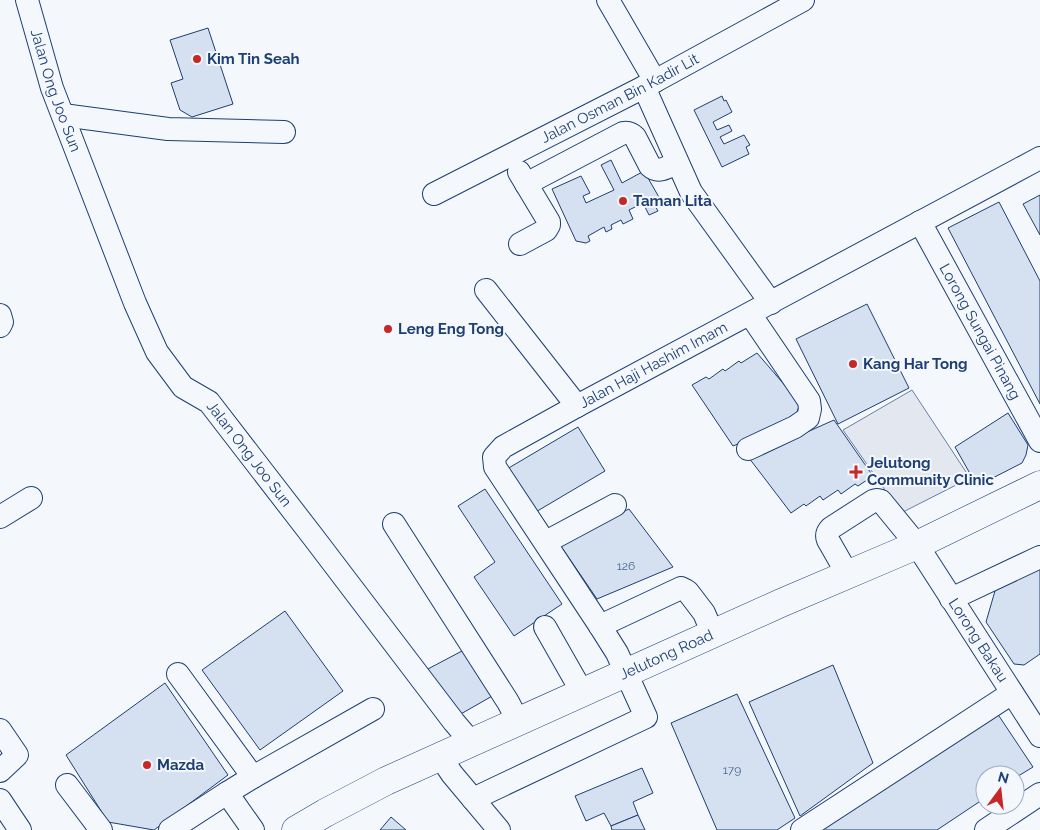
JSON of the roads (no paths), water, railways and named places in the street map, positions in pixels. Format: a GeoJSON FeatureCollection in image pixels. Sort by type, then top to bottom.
{"type":"FeatureCollection","features":[{"type":"Feature","properties":{"kind":"main road","name":"Jelutong Road"},"geometry":{"type":"LineString","coordinates":[[296,830],[324,813],[386,781],[626,672],[916,545],[1040,485]]}},
{"type":"Feature","properties":{"kind":"street","name":"Jalan Ong Joo Sun"},"geometry":{"type":"LineString","coordinates":[[27,0],[52,88],[135,303],[157,352],[183,387],[209,402],[471,742]]}},
{"type":"Feature","properties":{"kind":"street"},"geometry":{"type":"LineString","coordinates":[[608,0],[649,84],[677,162],[691,192],[771,303]]}},
{"type":"Feature","properties":{"kind":"street","name":"Jalan Osman Bin Kadir Lit"},"geometry":{"type":"LineString","coordinates":[[434,194],[649,84],[803,0]]}},
{"type":"Feature","properties":{"kind":"street"},"geometry":{"type":"LineString","coordinates":[[62,115],[168,129],[284,132]]}},
{"type":"Feature","properties":{"kind":"street"},"geometry":{"type":"LineString","coordinates":[[526,184],[627,133],[635,137],[654,170],[660,171],[677,162]]}},
{"type":"Feature","properties":{"kind":"street"},"geometry":{"type":"LineString","coordinates":[[510,156],[549,222],[546,230],[520,244]]}},
{"type":"Feature","properties":{"kind":"street","name":"Jalan Haji Hashim Imam"},"geometry":{"type":"LineString","coordinates":[[473,800],[646,717],[616,653],[546,542],[494,467],[494,457],[503,447],[577,406],[1040,158]]}},
{"type":"Feature","properties":{"kind":"street","name":"Lorong Sungai Pinang"},"geometry":{"type":"LineString","coordinates":[[920,222],[1040,441]]}},
{"type":"Feature","properties":{"kind":"street"},"geometry":{"type":"LineString","coordinates":[[486,290],[577,406]]}},
{"type":"Feature","properties":{"kind":"street"},"geometry":{"type":"LineString","coordinates":[[748,449],[794,427],[808,418],[810,409],[809,401],[750,314]]}},
{"type":"Feature","properties":{"kind":"street"},"geometry":{"type":"LineString","coordinates":[[0,315],[2,322],[0,326]]}},
{"type":"Feature","properties":{"kind":"street"},"geometry":{"type":"LineString","coordinates":[[0,517],[32,498]]}},
{"type":"Feature","properties":{"kind":"street","name":"Lorong Bakau"},"geometry":{"type":"LineString","coordinates":[[848,575],[828,540],[828,531],[872,501],[881,501],[916,545],[1040,736]]}},
{"type":"Feature","properties":{"kind":"street"},"geometry":{"type":"LineString","coordinates":[[546,542],[615,505]]}},
{"type":"Feature","properties":{"kind":"street"},"geometry":{"type":"LineString","coordinates":[[394,524],[508,702],[518,721]]}},
{"type":"Feature","properties":{"kind":"street"},"geometry":{"type":"LineString","coordinates":[[951,599],[1040,557]]}},
{"type":"Feature","properties":{"kind":"street"},"geometry":{"type":"LineString","coordinates":[[600,626],[680,588],[688,592],[704,613],[712,634]]}},
{"type":"Feature","properties":{"kind":"street"},"geometry":{"type":"LineString","coordinates":[[545,627],[582,692]]}},
{"type":"Feature","properties":{"kind":"street"},"geometry":{"type":"LineString","coordinates":[[178,674],[253,778]]}},
{"type":"Feature","properties":{"kind":"street"},"geometry":{"type":"LineString","coordinates":[[802,830],[1012,693]]}},
{"type":"Feature","properties":{"kind":"street"},"geometry":{"type":"LineString","coordinates":[[170,830],[253,778],[373,709]]}},
{"type":"Feature","properties":{"kind":"street"},"geometry":{"type":"LineString","coordinates":[[0,730],[17,755],[0,771]]}},
{"type":"Feature","properties":{"kind":"street"},"geometry":{"type":"LineString","coordinates":[[440,756],[452,774],[499,830]]}},
{"type":"Feature","properties":{"kind":"street"},"geometry":{"type":"LineString","coordinates":[[67,785],[102,830]]}},
{"type":"Feature","properties":{"kind":"street"},"geometry":{"type":"LineString","coordinates":[[228,793],[253,830]]}},
{"type":"Feature","properties":{"kind":"street"},"geometry":{"type":"LineString","coordinates":[[986,830],[1040,794]]}},
{"type":"Feature","properties":{"kind":"street"},"geometry":{"type":"LineString","coordinates":[[0,800],[20,830]]}},
{"type":"Feature","properties":{"kind":"place","name":"Kim Tin Seah"},"geometry":{"type":"Point","coordinates":[197,59]}},
{"type":"Feature","properties":{"kind":"place","name":"Taman Lita"},"geometry":{"type":"Point","coordinates":[623,201]}},
{"type":"Feature","properties":{"kind":"place","name":"Leng Eng Tong"},"geometry":{"type":"Point","coordinates":[388,329]}},
{"type":"Feature","properties":{"kind":"place","name":"Kang Har Tong"},"geometry":{"type":"Point","coordinates":[853,364]}},
{"type":"Feature","properties":{"kind":"place","name":"Jelutong Community Clinic"},"geometry":{"type":"Point","coordinates":[856,472]}},
{"type":"Feature","properties":{"kind":"place","name":"Mazda"},"geometry":{"type":"Point","coordinates":[147,765]}}]}
